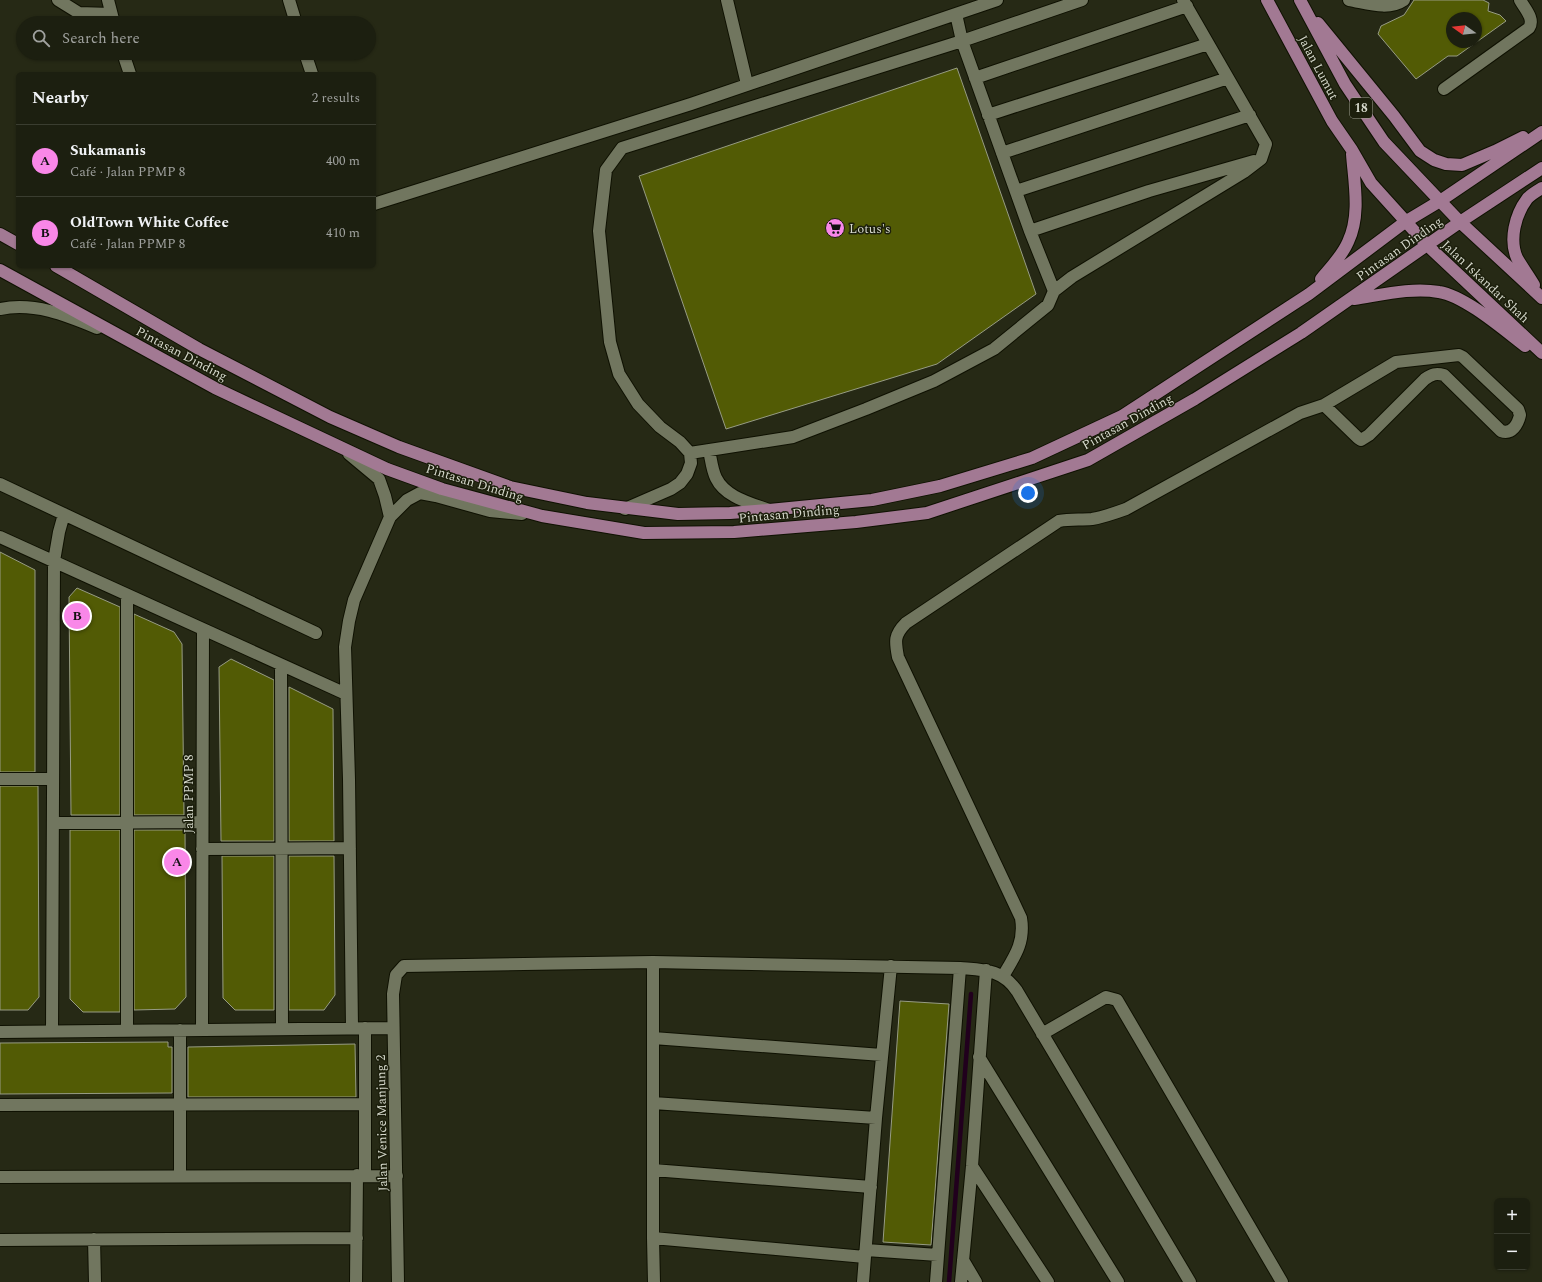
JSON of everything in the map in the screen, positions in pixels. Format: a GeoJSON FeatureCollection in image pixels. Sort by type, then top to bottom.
{"type":"FeatureCollection","features":[{"type":"Feature","properties":{"kind":"main road","name":"Jalan Lumut"},"geometry":{"type":"LineString","coordinates":[[1267,0],[1332,121],[1352,150],[1371,183],[1405,222]]}},
{"type":"Feature","properties":{"kind":"main road","name":"Jalan Lumut"},"geometry":{"type":"LineString","coordinates":[[1300,1],[1345,84],[1384,142],[1440,201]]}},
{"type":"Feature","properties":{"kind":"main road"},"geometry":{"type":"LineString","coordinates":[[1300,1],[1394,116],[1420,151],[1434,160],[1446,164],[1462,164],[1495,151],[1542,127]]}},
{"type":"Feature","properties":{"kind":"main road","name":"Pintasan Dinding"},"geometry":{"type":"LineString","coordinates":[[59,268],[199,349],[330,417],[392,444],[510,488],[587,504],[678,514],[730,513],[769,510],[880,498],[940,486],[1032,458],[1122,416],[1309,294],[1405,222],[1440,201],[1542,132]]}},
{"type":"Feature","properties":{"kind":"main road"},"geometry":{"type":"LineString","coordinates":[[1309,294],[1337,260],[1348,242],[1355,224],[1356,196],[1352,150]]}},
{"type":"Feature","properties":{"kind":"main road","name":"Pintasan Dinding"},"geometry":{"type":"LineString","coordinates":[[0,270],[215,388],[387,469],[442,489],[542,516],[644,533],[734,532],[856,522],[927,513],[1088,460],[1195,399],[1301,333],[1460,222],[1542,168]]}},
{"type":"Feature","properties":{"kind":"main road"},"geometry":{"type":"LineString","coordinates":[[1542,188],[1527,198],[1516,222],[1513,234],[1513,245],[1518,259],[1542,298]]}},
{"type":"Feature","properties":{"kind":"main road","name":"18"},"geometry":{"type":"LineString","coordinates":[[1440,201],[1460,222]]}},
{"type":"Feature","properties":{"kind":"main road","name":"18"},"geometry":{"type":"LineString","coordinates":[[1405,222],[1427,245]]}},
{"type":"Feature","properties":{"kind":"main road","name":"Jalan Iskandar Shah"},"geometry":{"type":"LineString","coordinates":[[1460,222],[1542,298]]}},
{"type":"Feature","properties":{"kind":"main road"},"geometry":{"type":"LineString","coordinates":[[0,234],[16,243]]}},
{"type":"Feature","properties":{"kind":"main road","name":"Jalan Iskandar Shah"},"geometry":{"type":"LineString","coordinates":[[1427,245],[1542,353]]}},
{"type":"Feature","properties":{"kind":"main road"},"geometry":{"type":"LineString","coordinates":[[1351,299],[1412,291],[1440,292],[1466,303],[1542,358]]}},
{"type":"Feature","properties":{"kind":"street"},"geometry":{"type":"LineString","coordinates":[[58,0],[79,13],[99,16]]}},
{"type":"Feature","properties":{"kind":"street"},"geometry":{"type":"LineString","coordinates":[[108,0],[112,16]]}},
{"type":"Feature","properties":{"kind":"street"},"geometry":{"type":"LineString","coordinates":[[289,0],[294,16]]}},
{"type":"Feature","properties":{"kind":"street"},"geometry":{"type":"LineString","coordinates":[[727,0],[747,84]]}},
{"type":"Feature","properties":{"kind":"street"},"geometry":{"type":"LineString","coordinates":[[376,203],[691,104],[997,0]]}},
{"type":"Feature","properties":{"kind":"street"},"geometry":{"type":"LineString","coordinates":[[625,509],[672,489],[680,483],[687,474],[691,463],[690,453],[680,442],[660,427],[638,404],[619,374],[610,342],[599,231],[606,170],[622,148],[962,41],[1082,0]]}},
{"type":"Feature","properties":{"kind":"street"},"geometry":{"type":"LineString","coordinates":[[1349,0],[1384,6],[1398,4],[1404,0]]}},
{"type":"Feature","properties":{"kind":"street"},"geometry":{"type":"LineString","coordinates":[[1444,89],[1529,28],[1531,19],[1520,0]]}},
{"type":"Feature","properties":{"kind":"street"},"geometry":{"type":"LineString","coordinates":[[690,453],[793,437],[934,381],[994,349],[1048,305],[1054,291],[1072,277],[1244,172],[1261,159],[1266,144],[1185,3],[975,78]]}},
{"type":"Feature","properties":{"kind":"street"},"geometry":{"type":"LineString","coordinates":[[956,14],[962,41],[988,115],[1030,231],[1054,291]]}},
{"type":"Feature","properties":{"kind":"street"},"geometry":{"type":"LineString","coordinates":[[988,115],[1208,44]]}},
{"type":"Feature","properties":{"kind":"street"},"geometry":{"type":"LineString","coordinates":[[126,60],[129,72]]}},
{"type":"Feature","properties":{"kind":"street"},"geometry":{"type":"LineString","coordinates":[[307,60],[311,72]]}},
{"type":"Feature","properties":{"kind":"street"},"geometry":{"type":"LineString","coordinates":[[1002,153],[1228,78]]}},
{"type":"Feature","properties":{"kind":"street"},"geometry":{"type":"LineString","coordinates":[[691,104],[697,124]]}},
{"type":"Feature","properties":{"kind":"street"},"geometry":{"type":"LineString","coordinates":[[1016,191],[1250,115]]}},
{"type":"Feature","properties":{"kind":"street"},"geometry":{"type":"LineString","coordinates":[[1030,231],[1149,191],[1261,159]]}},
{"type":"Feature","properties":{"kind":"street"},"geometry":{"type":"LineString","coordinates":[[0,309],[11,307],[29,307],[58,313],[129,341]]}},
{"type":"Feature","properties":{"kind":"street"},"geometry":{"type":"LineString","coordinates":[[1003,976],[1022,940],[1023,929],[1021,918],[898,657],[895,643],[897,632],[906,623],[1059,521],[1070,519],[1090,519],[1126,509],[1300,413],[1324,405],[1396,362],[1456,355],[1463,357],[1518,409],[1520,415],[1516,426],[1510,431],[1501,431],[1444,375],[1438,373],[1430,375],[1425,379],[1368,435],[1361,440],[1324,405]]}},
{"type":"Feature","properties":{"kind":"street"},"geometry":{"type":"LineString","coordinates":[[334,443],[379,479],[386,496],[390,517]]}},
{"type":"Feature","properties":{"kind":"street"},"geometry":{"type":"LineString","coordinates":[[709,450],[715,477],[722,488],[734,496],[769,510]]}},
{"type":"Feature","properties":{"kind":"street"},"geometry":{"type":"LineString","coordinates":[[0,484],[316,633]]}},
{"type":"Feature","properties":{"kind":"street"},"geometry":{"type":"LineString","coordinates":[[352,1028],[350,848],[345,647],[354,600],[390,517],[407,500],[420,493],[490,511],[542,516]]}},
{"type":"Feature","properties":{"kind":"street"},"geometry":{"type":"LineString","coordinates":[[52,1032],[54,561],[64,514]]}},
{"type":"Feature","properties":{"kind":"street"},"geometry":{"type":"LineString","coordinates":[[0,536],[202,630],[346,694]]}},
{"type":"Feature","properties":{"kind":"street"},"geometry":{"type":"LineString","coordinates":[[127,595],[127,1031]]}},
{"type":"Feature","properties":{"kind":"street","name":"Jalan PPMP 8"},"geometry":{"type":"LineString","coordinates":[[202,630],[202,1030]]}},
{"type":"Feature","properties":{"kind":"street"},"geometry":{"type":"LineString","coordinates":[[281,665],[282,1029]]}},
{"type":"Feature","properties":{"kind":"street"},"geometry":{"type":"LineString","coordinates":[[0,779],[53,779]]}},
{"type":"Feature","properties":{"kind":"street"},"geometry":{"type":"LineString","coordinates":[[53,823],[202,822]]}},
{"type":"Feature","properties":{"kind":"street"},"geometry":{"type":"LineString","coordinates":[[202,849],[350,848]]}},
{"type":"Feature","properties":{"kind":"street"},"geometry":{"type":"LineString","coordinates":[[654,1282],[653,962],[960,968],[986,970],[1003,976],[1011,982],[1042,1034],[1184,1280]]}},
{"type":"Feature","properties":{"kind":"street","name":"Jalan Venice Manjung 2"},"geometry":{"type":"LineString","coordinates":[[398,1282],[393,1028],[393,994],[396,975],[404,966],[653,962]]}},
{"type":"Feature","properties":{"kind":"street"},"geometry":{"type":"LineString","coordinates":[[863,1282],[876,1118],[891,966]]}},
{"type":"Feature","properties":{"kind":"street"},"geometry":{"type":"LineString","coordinates":[[936,1282],[960,968]]}},
{"type":"Feature","properties":{"kind":"street"},"geometry":{"type":"LineString","coordinates":[[962,1282],[986,970]]}},
{"type":"Feature","properties":{"kind":"street"},"geometry":{"type":"LineString","coordinates":[[1042,1034],[1106,997],[1117,1000],[1282,1282]]}},
{"type":"Feature","properties":{"kind":"street"},"geometry":{"type":"LineString","coordinates":[[356,1282],[356,1238],[365,1104],[365,1028]]}},
{"type":"Feature","properties":{"kind":"street"},"geometry":{"type":"LineString","coordinates":[[0,1032],[393,1028]]}},
{"type":"Feature","properties":{"kind":"street"},"geometry":{"type":"LineString","coordinates":[[180,1030],[180,1176]]}},
{"type":"Feature","properties":{"kind":"street"},"geometry":{"type":"LineString","coordinates":[[653,1038],[882,1055]]}},
{"type":"Feature","properties":{"kind":"street"},"geometry":{"type":"LineString","coordinates":[[979,1057],[1118,1282]]}},
{"type":"Feature","properties":{"kind":"street"},"geometry":{"type":"LineString","coordinates":[[653,1103],[876,1118]]}},
{"type":"Feature","properties":{"kind":"street"},"geometry":{"type":"LineString","coordinates":[[0,1105],[365,1104]]}},
{"type":"Feature","properties":{"kind":"street"},"geometry":{"type":"LineString","coordinates":[[972,1166],[1048,1282]]}},
{"type":"Feature","properties":{"kind":"street"},"geometry":{"type":"LineString","coordinates":[[653,1170],[871,1187]]}},
{"type":"Feature","properties":{"kind":"street"},"geometry":{"type":"LineString","coordinates":[[0,1177],[397,1176]]}},
{"type":"Feature","properties":{"kind":"street"},"geometry":{"type":"LineString","coordinates":[[0,1240],[356,1238]]}},
{"type":"Feature","properties":{"kind":"street"},"geometry":{"type":"LineString","coordinates":[[653,1238],[866,1253],[938,1255]]}},
{"type":"Feature","properties":{"kind":"street"},"geometry":{"type":"LineString","coordinates":[[94,1239],[95,1282]]}},
{"type":"Feature","properties":{"kind":"street"},"geometry":{"type":"LineString","coordinates":[[964,1260],[976,1282]]}},
{"type":"Feature","properties":{"kind":"building"},"geometry":{"type":"Polygon","coordinates":[[[1414,0],[1483,0],[1489,3],[1488,11],[1500,15],[1506,21],[1482,38],[1482,12],[1446,12],[1446,48],[1468,48],[1457,56],[1448,56],[1416,79],[1378,34],[1381,26],[1404,15],[1414,0]]]}},
{"type":"Feature","properties":{"kind":"building","name":"Lotus's"},"geometry":{"type":"Polygon","coordinates":[[[957,68],[1036,294],[937,364],[726,429],[639,176],[957,68]]]}},
{"type":"Feature","properties":{"kind":"building"},"geometry":{"type":"Polygon","coordinates":[[[0,552],[35,570],[35,772],[0,772],[0,552]]]}},
{"type":"Feature","properties":{"kind":"building"},"geometry":{"type":"Polygon","coordinates":[[[77,588],[120,607],[120,815],[71,815],[69,597],[77,588]]]}},
{"type":"Feature","properties":{"kind":"building"},"geometry":{"type":"Polygon","coordinates":[[[134,614],[174,632],[182,644],[184,815],[134,815],[134,614]]]}},
{"type":"Feature","properties":{"kind":"building"},"geometry":{"type":"Polygon","coordinates":[[[231,659],[274,680],[274,841],[221,841],[219,667],[231,659]]]}},
{"type":"Feature","properties":{"kind":"building"},"geometry":{"type":"Polygon","coordinates":[[[289,687],[333,709],[334,841],[289,841],[289,687]]]}},
{"type":"Feature","properties":{"kind":"building"},"geometry":{"type":"Polygon","coordinates":[[[0,786],[38,786],[39,997],[28,1010],[0,1010],[0,786]]]}},
{"type":"Feature","properties":{"kind":"building"},"geometry":{"type":"Polygon","coordinates":[[[70,830],[120,830],[120,1012],[83,1012],[70,999],[70,830]]]}},
{"type":"Feature","properties":{"kind":"building"},"geometry":{"type":"Polygon","coordinates":[[[134,830],[185,830],[186,997],[175,1009],[134,1010],[134,830]]]}},
{"type":"Feature","properties":{"kind":"building"},"geometry":{"type":"Polygon","coordinates":[[[222,856],[274,856],[274,1010],[235,1010],[223,998],[222,856]]]}},
{"type":"Feature","properties":{"kind":"building"},"geometry":{"type":"Polygon","coordinates":[[[289,856],[334,856],[335,995],[324,1010],[289,1010],[289,856]]]}},
{"type":"Feature","properties":{"kind":"building"},"geometry":{"type":"Polygon","coordinates":[[[900,1001],[949,1004],[931,1245],[883,1242],[900,1001]]]}},
{"type":"Feature","properties":{"kind":"building"},"geometry":{"type":"Polygon","coordinates":[[[168,1042],[168,1047],[172,1047],[172,1093],[0,1094],[0,1043],[168,1042]]]}},
{"type":"Feature","properties":{"kind":"building"},"geometry":{"type":"Polygon","coordinates":[[[355,1044],[356,1097],[188,1097],[188,1047],[355,1044]]]}},
{"type":"Feature","properties":{"kind":"waterway"},"geometry":{"type":"LineString","coordinates":[[949,1282],[971,994]]}},
{"type":"Feature","properties":{"kind":"place","name":"Lotus's"},"geometry":{"type":"Point","coordinates":[835,228]}},
{"type":"Feature","properties":{"kind":"place","name":"OldTown White Coffee"},"geometry":{"type":"Point","coordinates":[77,616]}},
{"type":"Feature","properties":{"kind":"place","name":"Sukamanis"},"geometry":{"type":"Point","coordinates":[177,862]}}]}
